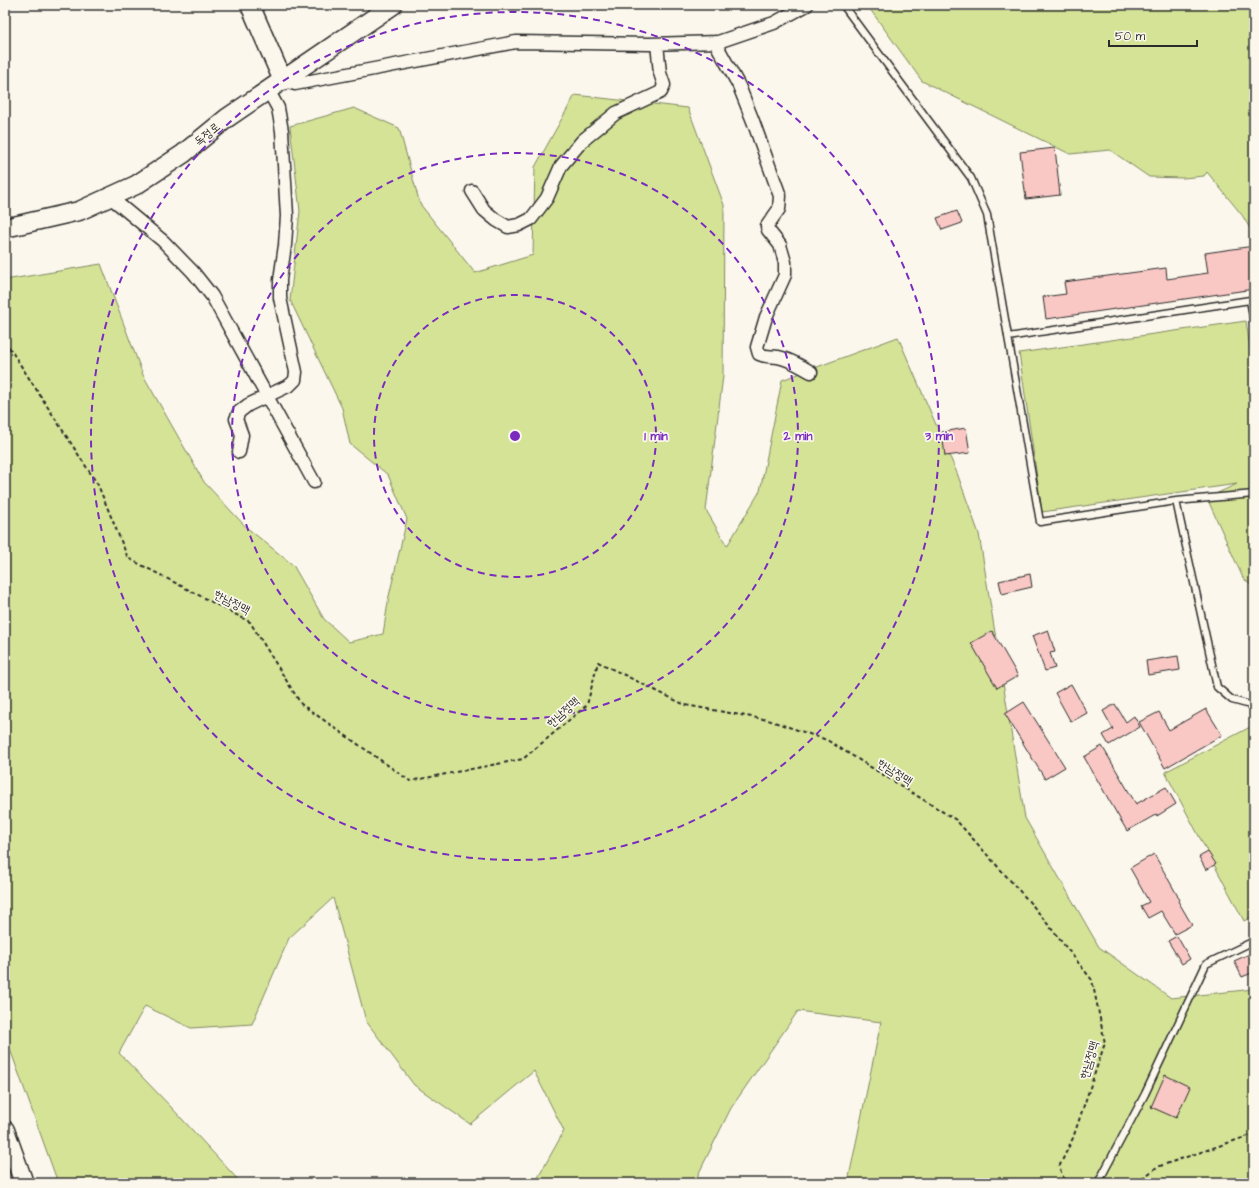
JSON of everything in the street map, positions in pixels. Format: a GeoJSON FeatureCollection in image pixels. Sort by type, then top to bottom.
{"type":"FeatureCollection","features":[{"type":"Feature","properties":{"kind":"street"},"geometry":{"type":"LineString","coordinates":[[239,452],[242,435],[236,419],[239,412],[266,395],[290,384],[295,380],[296,372],[280,298],[280,280],[287,216],[282,131],[276,86],[250,5]]}},
{"type":"Feature","properties":{"kind":"street","name":"독정로"},"geometry":{"type":"LineString","coordinates":[[5,228],[79,211],[136,185],[183,154],[227,118],[393,5]]}},
{"type":"Feature","properties":{"kind":"street"},"geometry":{"type":"LineString","coordinates":[[276,86],[295,84],[516,42],[657,44],[718,42],[774,23],[807,5]]}},
{"type":"Feature","properties":{"kind":"street"},"geometry":{"type":"LineString","coordinates":[[715,42],[739,86],[780,196],[779,209],[767,226],[780,245],[785,262],[785,275],[766,317],[757,347],[759,354],[789,360],[811,372]]}},
{"type":"Feature","properties":{"kind":"street"},"geometry":{"type":"LineString","coordinates":[[472,191],[484,210],[496,220],[508,227],[518,225],[531,219],[547,198],[561,166],[582,141],[616,113],[661,92],[664,85],[660,73],[657,44]]}},
{"type":"Feature","properties":{"kind":"street"},"geometry":{"type":"LineString","coordinates":[[110,197],[163,241],[193,272],[207,290],[226,320],[314,482]]}},
{"type":"Feature","properties":{"kind":"street"},"geometry":{"type":"LineString","coordinates":[[5,1130],[24,1183]]}},
{"type":"Feature","properties":{"kind":"lane"},"geometry":{"type":"LineString","coordinates":[[843,5],[971,178],[987,216],[1040,522],[1176,501],[1254,494]]}},
{"type":"Feature","properties":{"kind":"lane"},"geometry":{"type":"LineString","coordinates":[[1008,337],[1250,300],[1254,323]]}},
{"type":"Feature","properties":{"kind":"lane"},"geometry":{"type":"LineString","coordinates":[[1176,501],[1217,687],[1232,700],[1254,706]]}},
{"type":"Feature","properties":{"kind":"lane"},"geometry":{"type":"LineString","coordinates":[[1098,1183],[1145,1094],[1206,964],[1254,941]]}},
{"type":"Feature","properties":{"kind":"path","name":"한남정맥"},"geometry":{"type":"LineString","coordinates":[[5,341],[98,485],[128,558],[250,622],[301,704],[410,781],[523,759],[587,704],[598,662],[686,705],[768,720],[827,740],[956,820],[1034,907],[1092,980],[1105,1043],[1073,1138],[1059,1167],[1064,1182],[1072,1183]]}},
{"type":"Feature","properties":{"kind":"path"},"geometry":{"type":"LineString","coordinates":[[1137,1183],[1157,1167],[1254,1134]]}},
{"type":"Feature","properties":{"kind":"green space"},"geometry":{"type":"Polygon","coordinates":[[[867,5],[1254,5],[1254,235],[1242,215],[1207,172],[1204,176],[1183,178],[1149,177],[1110,150],[1070,154],[922,81],[867,5]]]}},
{"type":"Feature","properties":{"kind":"green space"},"geometry":{"type":"Polygon","coordinates":[[[575,95],[688,108],[724,205],[723,376],[706,510],[727,546],[760,491],[782,380],[898,337],[957,473],[979,534],[1025,818],[1099,947],[1171,998],[1254,989],[1254,1183],[845,1183],[849,1177],[881,1022],[798,1011],[731,1108],[694,1183],[535,1183],[564,1131],[534,1071],[470,1124],[414,1085],[366,1021],[333,898],[289,938],[252,1024],[191,1028],[145,1006],[119,1053],[241,1183],[58,1183],[5,1035],[5,280],[101,264],[143,375],[204,482],[246,527],[293,565],[324,619],[349,642],[383,634],[389,596],[407,519],[388,475],[350,444],[342,408],[290,300],[300,211],[290,126],[354,108],[399,128],[420,204],[475,273],[533,255],[535,167],[575,95]]]}},
{"type":"Feature","properties":{"kind":"green space"},"geometry":{"type":"Polygon","coordinates":[[[1246,321],[1254,374],[1254,588],[1243,578],[1207,498],[1237,484],[1042,512],[1019,353],[1246,321]]]}},
{"type":"Feature","properties":{"kind":"green space"},"geometry":{"type":"Polygon","coordinates":[[[1254,725],[1254,916],[1244,921],[1165,772],[1254,725]]]}},
{"type":"Feature","properties":{"kind":"building"},"geometry":{"type":"Polygon","coordinates":[[[1055,148],[1060,195],[1026,199],[1020,152],[1055,148]]]}},
{"type":"Feature","properties":{"kind":"building"},"geometry":{"type":"Polygon","coordinates":[[[957,211],[962,223],[942,230],[937,218],[957,211]]]}},
{"type":"Feature","properties":{"kind":"building"},"geometry":{"type":"Polygon","coordinates":[[[1254,246],[1254,289],[1046,319],[1043,297],[1066,294],[1064,282],[1166,268],[1167,279],[1208,273],[1205,253],[1254,246]]]}},
{"type":"Feature","properties":{"kind":"building"},"geometry":{"type":"Polygon","coordinates":[[[966,428],[970,453],[945,456],[942,432],[966,428]]]}},
{"type":"Feature","properties":{"kind":"building"},"geometry":{"type":"Polygon","coordinates":[[[1030,574],[1032,587],[1002,594],[999,581],[1030,574]]]}},
{"type":"Feature","properties":{"kind":"building"},"geometry":{"type":"Polygon","coordinates":[[[1048,630],[1055,652],[1050,653],[1055,668],[1045,671],[1032,636],[1048,630]]]}},
{"type":"Feature","properties":{"kind":"building"},"geometry":{"type":"Polygon","coordinates":[[[992,631],[1018,676],[997,688],[971,643],[992,631]]]}},
{"type":"Feature","properties":{"kind":"building"},"geometry":{"type":"Polygon","coordinates":[[[1178,656],[1180,670],[1148,675],[1146,661],[1178,656]]]}},
{"type":"Feature","properties":{"kind":"building"},"geometry":{"type":"Polygon","coordinates":[[[1071,684],[1087,713],[1071,722],[1055,693],[1071,684]]]}},
{"type":"Feature","properties":{"kind":"building"},"geometry":{"type":"Polygon","coordinates":[[[1024,702],[1065,767],[1045,779],[1005,714],[1024,702]]]}},
{"type":"Feature","properties":{"kind":"building"},"geometry":{"type":"Polygon","coordinates":[[[1115,704],[1126,722],[1134,716],[1140,727],[1109,745],[1103,735],[1113,729],[1103,711],[1115,704]]]}},
{"type":"Feature","properties":{"kind":"building"},"geometry":{"type":"Polygon","coordinates":[[[1206,709],[1222,735],[1165,768],[1139,722],[1159,712],[1169,730],[1206,709]]]}},
{"type":"Feature","properties":{"kind":"building"},"geometry":{"type":"Polygon","coordinates":[[[1102,746],[1136,804],[1166,787],[1176,804],[1157,816],[1157,814],[1127,831],[1084,757],[1102,746]]]}},
{"type":"Feature","properties":{"kind":"building"},"geometry":{"type":"Polygon","coordinates":[[[1208,852],[1216,864],[1206,870],[1199,857],[1208,852]]]}},
{"type":"Feature","properties":{"kind":"building"},"geometry":{"type":"Polygon","coordinates":[[[1154,854],[1180,900],[1178,901],[1192,925],[1175,934],[1161,911],[1148,918],[1141,906],[1149,902],[1130,868],[1154,854]]]}},
{"type":"Feature","properties":{"kind":"building"},"geometry":{"type":"Polygon","coordinates":[[[1177,936],[1190,959],[1182,964],[1168,941],[1177,936]]]}},
{"type":"Feature","properties":{"kind":"building"},"geometry":{"type":"Polygon","coordinates":[[[1254,952],[1254,972],[1242,977],[1234,961],[1254,952]]]}},
{"type":"Feature","properties":{"kind":"building"},"geometry":{"type":"Polygon","coordinates":[[[1165,1075],[1190,1087],[1176,1118],[1151,1107],[1165,1075]]]}}]}
